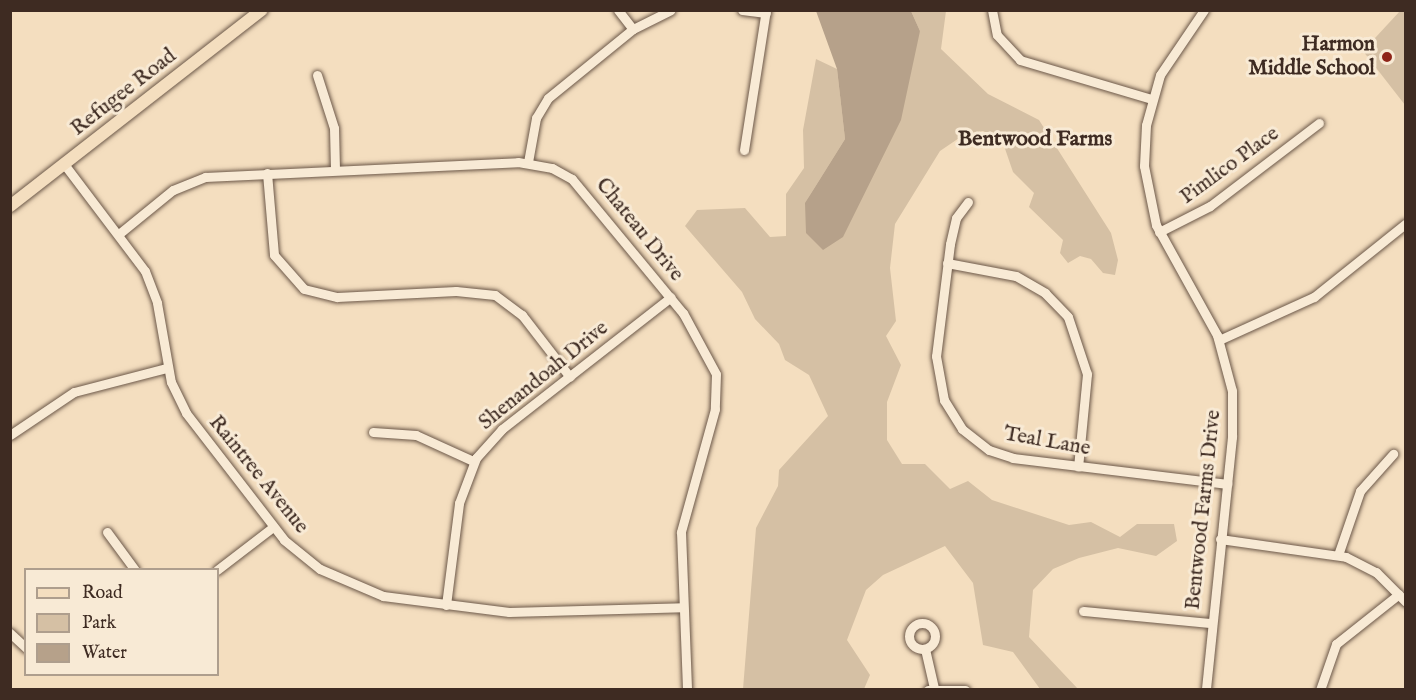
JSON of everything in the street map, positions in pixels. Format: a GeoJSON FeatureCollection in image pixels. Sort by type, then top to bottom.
{"type":"FeatureCollection","features":[{"type":"Feature","properties":{"kind":"main road","name":"Refugee Road"},"geometry":{"type":"LineString","coordinates":[[10,206],[262,10]]}},
{"type":"Feature","properties":{"kind":"street"},"geometry":{"type":"LineString","coordinates":[[618,10],[633,29]]}},
{"type":"Feature","properties":{"kind":"street"},"geometry":{"type":"LineString","coordinates":[[528,162],[536,118],[548,98],[633,29],[671,10]]}},
{"type":"Feature","properties":{"kind":"street"},"geometry":{"type":"LineString","coordinates":[[742,10],[766,12],[744,150]]}},
{"type":"Feature","properties":{"kind":"street"},"geometry":{"type":"LineString","coordinates":[[992,10],[997,35],[1020,60],[1152,99]]}},
{"type":"Feature","properties":{"kind":"street","name":"Bentwood Farms Drive"},"geometry":{"type":"LineString","coordinates":[[1204,10],[1167,61],[1152,99],[1144,166],[1159,232],[1219,340],[1234,413],[1210,623],[1206,690]]}},
{"type":"Feature","properties":{"kind":"street"},"geometry":{"type":"LineString","coordinates":[[317,75],[334,128],[335,170]]}},
{"type":"Feature","properties":{"kind":"street","name":"Pimlico Place"},"geometry":{"type":"LineString","coordinates":[[1159,232],[1210,206],[1319,123]]}},
{"type":"Feature","properties":{"kind":"street","name":"Chateau Drive"},"geometry":{"type":"LineString","coordinates":[[120,233],[183,184],[267,173],[528,162],[552,168],[581,187],[671,297],[709,352],[717,386],[681,532],[687,690]]}},
{"type":"Feature","properties":{"kind":"street","name":"Raintree Avenue"},"geometry":{"type":"LineString","coordinates":[[64,164],[120,233],[154,291],[167,369],[186,413],[273,527],[301,555],[350,586],[446,605],[532,613],[683,607]]}},
{"type":"Feature","properties":{"kind":"street"},"geometry":{"type":"LineString","coordinates":[[267,173],[270,244],[279,265],[304,289],[337,297],[456,291],[495,296],[522,315],[570,376]]}},
{"type":"Feature","properties":{"kind":"street","name":"Teal Lane"},"geometry":{"type":"LineString","coordinates":[[968,202],[955,222],[947,263],[936,368],[949,411],[970,437],[1000,454],[1078,467],[1227,484]]}},
{"type":"Feature","properties":{"kind":"street"},"geometry":{"type":"LineString","coordinates":[[1219,340],[1314,297],[1406,224]]}},
{"type":"Feature","properties":{"kind":"street"},"geometry":{"type":"LineString","coordinates":[[947,263],[1026,281],[1068,317],[1087,374],[1078,467]]}},
{"type":"Feature","properties":{"kind":"street","name":"Shenandoah Drive"},"geometry":{"type":"LineString","coordinates":[[446,605],[459,502],[473,461],[502,429],[671,297]]}},
{"type":"Feature","properties":{"kind":"street"},"geometry":{"type":"LineString","coordinates":[[10,435],[74,392],[167,369]]}},
{"type":"Feature","properties":{"kind":"street"},"geometry":{"type":"LineString","coordinates":[[373,432],[416,435],[473,461]]}},
{"type":"Feature","properties":{"kind":"street"},"geometry":{"type":"LineString","coordinates":[[1338,555],[1360,491],[1393,454]]}},
{"type":"Feature","properties":{"kind":"street"},"geometry":{"type":"LineString","coordinates":[[219,568],[273,527]]}},
{"type":"Feature","properties":{"kind":"street"},"geometry":{"type":"LineString","coordinates":[[107,532],[134,568]]}},
{"type":"Feature","properties":{"kind":"street"},"geometry":{"type":"LineString","coordinates":[[1220,539],[1338,555],[1367,566],[1406,602]]}},
{"type":"Feature","properties":{"kind":"street"},"geometry":{"type":"LineString","coordinates":[[1320,690],[1336,644],[1399,594]]}},
{"type":"Feature","properties":{"kind":"street"},"geometry":{"type":"LineString","coordinates":[[1083,611],[1210,623]]}},
{"type":"Feature","properties":{"kind":"street"},"geometry":{"type":"LineString","coordinates":[[10,633],[24,646]]}},
{"type":"Feature","properties":{"kind":"street"},"geometry":{"type":"LineString","coordinates":[[925,649],[931,688],[965,690]]}},
{"type":"Feature","properties":{"kind":"green space"},"geometry":{"type":"Polygon","coordinates":[[[911,11],[946,11],[941,49],[988,94],[1039,120],[1111,233],[1118,260],[1115,275],[1103,273],[1091,259],[1080,256],[1068,263],[1060,253],[1063,240],[1029,207],[1034,193],[1013,172],[1002,140],[983,131],[965,134],[940,151],[895,224],[890,268],[896,321],[886,336],[901,365],[887,402],[887,440],[902,464],[925,464],[950,489],[968,481],[992,500],[1069,525],[1091,522],[1120,537],[1137,524],[1174,524],[1177,541],[1156,556],[1118,548],[1079,558],[1053,569],[1033,590],[1029,637],[1078,689],[1040,689],[1013,652],[983,645],[973,583],[945,546],[883,575],[866,590],[847,640],[870,675],[864,689],[743,689],[756,528],[778,486],[779,470],[828,416],[809,375],[785,360],[779,344],[755,319],[742,292],[685,226],[697,210],[745,208],[770,237],[786,236],[786,194],[804,168],[803,130],[816,59],[837,69],[845,139],[805,203],[920,31],[911,11]]]}},
{"type":"Feature","properties":{"kind":"green space","name":"Harmon Middle School"},"geometry":{"type":"Polygon","coordinates":[[[1400,11],[1405,11],[1405,105],[1363,51],[1400,11]]]}},
{"type":"Feature","properties":{"kind":"water"},"geometry":{"type":"Polygon","coordinates":[[[816,11],[911,11],[920,31],[901,120],[843,237],[823,250],[806,233],[805,203],[845,139],[837,69],[816,11]]]}},
{"type":"Feature","properties":{"kind":"place","name":"Harmon Middle School"},"geometry":{"type":"Point","coordinates":[1387,57]}},
{"type":"Feature","properties":{"kind":"district","name":"Bentwood Farms"},"geometry":{"type":"Point","coordinates":[1035,140]}}]}
